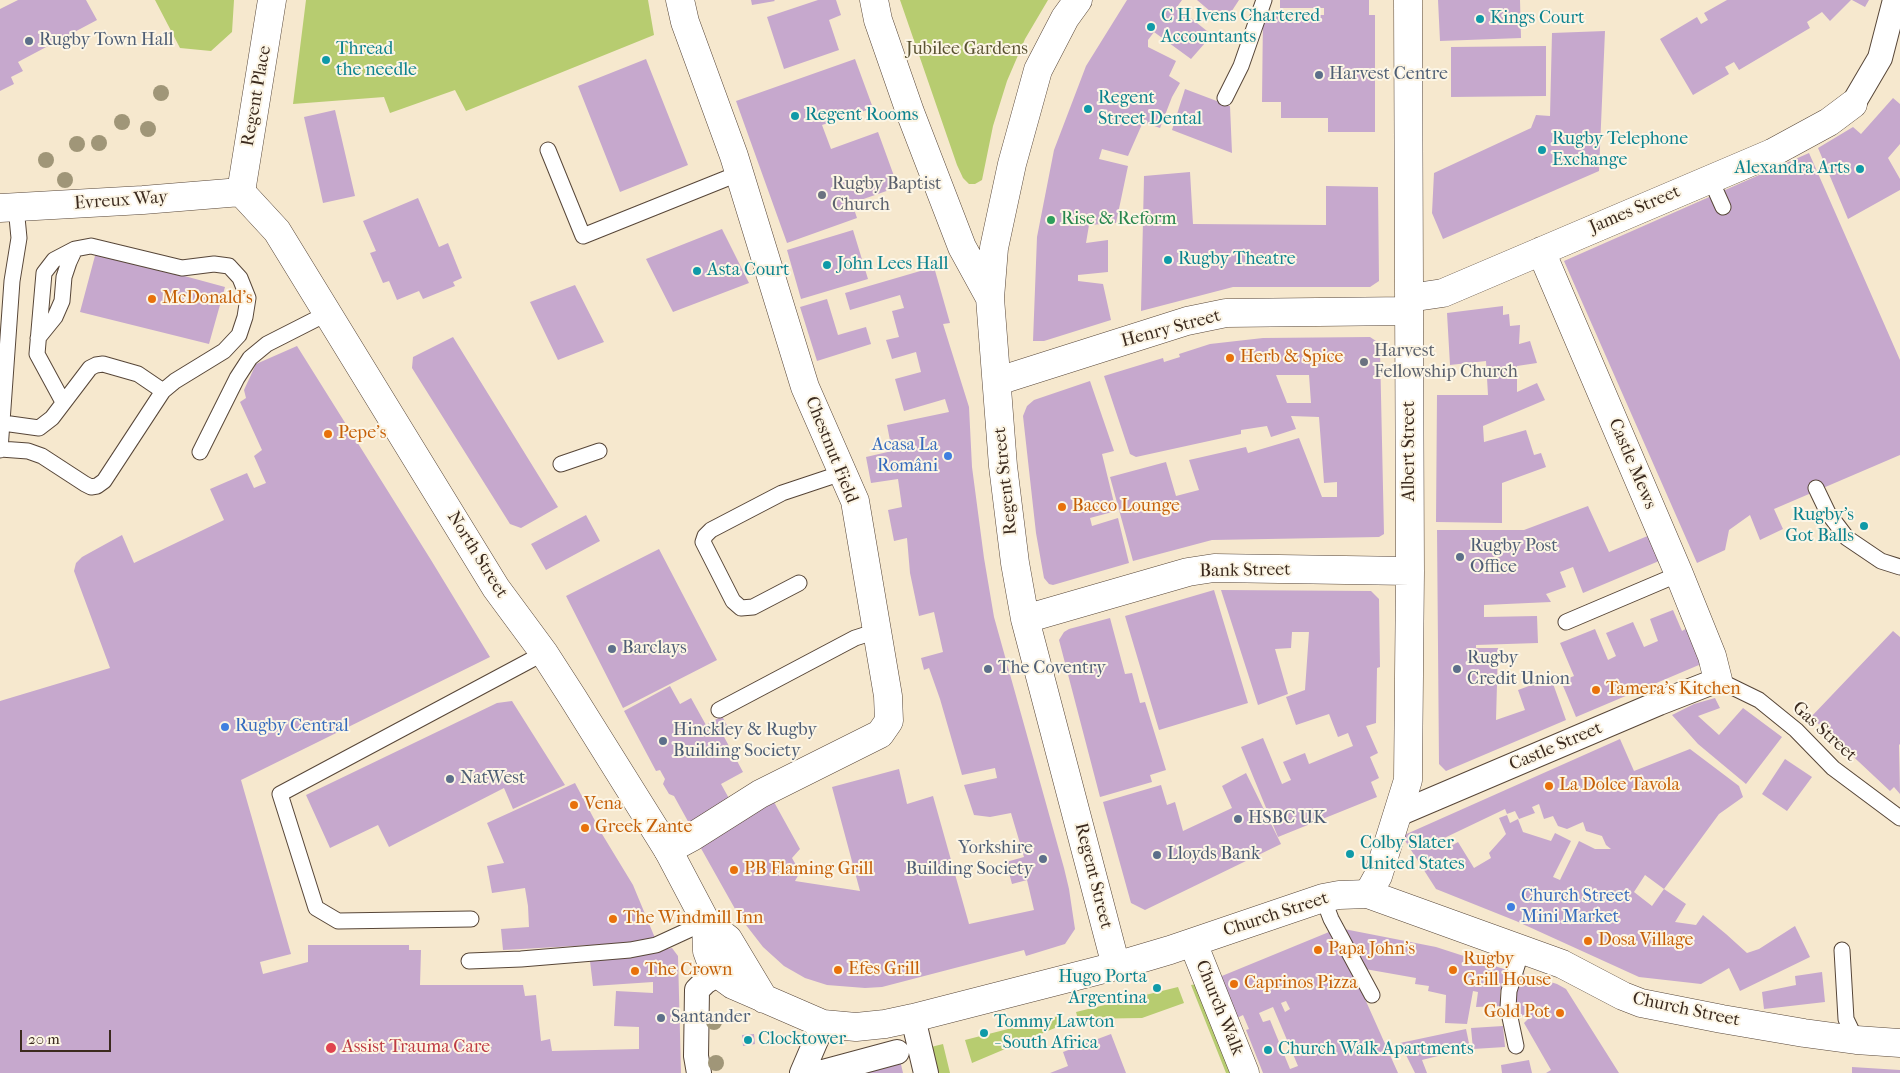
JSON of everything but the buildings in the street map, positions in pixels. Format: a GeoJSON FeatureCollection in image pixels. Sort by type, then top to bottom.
{"type":"FeatureCollection","features":[{"type":"Feature","properties":{"kind":"street","name":"Regent Place"},"geometry":{"type":"LineString","coordinates":[[241,192],[272,0]]}},
{"type":"Feature","properties":{"kind":"street","name":"Chestnut Field"},"geometry":{"type":"LineString","coordinates":[[668,850],[760,794],[880,734],[889,721],[877,630],[855,501],[805,388],[740,173],[685,22],[680,0]]}},
{"type":"Feature","properties":{"kind":"street"},"geometry":{"type":"LineString","coordinates":[[874,0],[878,20],[910,112],[962,247],[990,298]]}},
{"type":"Feature","properties":{"kind":"street","name":"Regent Street"},"geometry":{"type":"LineString","coordinates":[[1078,0],[1065,18],[1038,70],[1012,164],[994,248],[990,298],[998,381],[1003,466],[1015,562],[1025,619],[1116,966]]}},
{"type":"Feature","properties":{"kind":"street","name":"Albert Street"},"geometry":{"type":"LineString","coordinates":[[1368,894],[1378,876],[1408,780],[1410,570],[1408,0]]}},
{"type":"Feature","properties":{"kind":"street"},"geometry":{"type":"LineString","coordinates":[[1853,104],[1880,58],[1895,0]]}},
{"type":"Feature","properties":{"kind":"street","name":"James Street"},"geometry":{"type":"LineString","coordinates":[[1409,304],[1443,293],[1795,141],[1829,122],[1853,104]]}},
{"type":"Feature","properties":{"kind":"street","name":"Evreux Way"},"geometry":{"type":"LineString","coordinates":[[8,208],[241,192]]}},
{"type":"Feature","properties":{"kind":"street","name":"North Street"},"geometry":{"type":"LineString","coordinates":[[241,192],[278,231],[496,588],[544,654],[668,850],[706,922]]}},
{"type":"Feature","properties":{"kind":"street","name":"Castle Mews"},"geometry":{"type":"LineString","coordinates":[[1542,251],[1679,574],[1712,656],[1718,680]]}},
{"type":"Feature","properties":{"kind":"street","name":"Henry Street"},"geometry":{"type":"LineString","coordinates":[[998,381],[1187,321],[1226,313],[1409,304]]}},
{"type":"Feature","properties":{"kind":"street","name":"Bank Street"},"geometry":{"type":"LineString","coordinates":[[1025,619],[1188,572],[1214,568],[1410,570]]}},
{"type":"Feature","properties":{"kind":"street","name":"Castle Street"},"geometry":{"type":"LineString","coordinates":[[1396,815],[1659,703],[1718,680]]}},
{"type":"Feature","properties":{"kind":"street","name":"Church Street"},"geometry":{"type":"LineString","coordinates":[[718,974],[733,985],[823,1024],[856,1027],[885,1024],[1116,966],[1324,898],[1339,895],[1368,894],[1562,964],[1623,996],[1641,1003],[1722,1019],[1856,1040],[1900,1043]]}},
{"type":"Feature","properties":{"kind":"street"},"geometry":{"type":"LineString","coordinates":[[699,1073],[696,1056],[697,990],[718,974],[707,952],[706,922]]}},
{"type":"Feature","properties":{"kind":"street"},"geometry":{"type":"LineString","coordinates":[[706,922],[728,939],[764,999]]}},
{"type":"Feature","properties":{"kind":"street","name":"Church Walk"},"geometry":{"type":"LineString","coordinates":[[1193,942],[1245,1073]]}},
{"type":"Feature","properties":{"kind":"street"},"geometry":{"type":"LineString","coordinates":[[913,1018],[926,1073]]}},
{"type":"Feature","properties":{"kind":"street"},"geometry":{"type":"LineString","coordinates":[[802,1073],[823,1024]]}},
{"type":"Feature","properties":{"kind":"street"},"geometry":{"type":"LineString","coordinates":[[819,1073],[897,1052]]}},
{"type":"Feature","properties":{"kind":"lane"},"geometry":{"type":"LineString","coordinates":[[1225,98],[1241,66],[1264,0]]}},
{"type":"Feature","properties":{"kind":"lane"},"geometry":{"type":"LineString","coordinates":[[548,150],[583,236],[740,173]]}},
{"type":"Feature","properties":{"kind":"lane"},"geometry":{"type":"LineString","coordinates":[[1710,178],[1723,207]]}},
{"type":"Feature","properties":{"kind":"lane"},"geometry":{"type":"LineString","coordinates":[[8,208],[19,238],[12,282],[0,450],[28,451],[42,456],[92,487],[104,481],[164,391],[175,381],[224,351],[239,335],[248,298],[240,278],[229,266],[214,264],[182,268],[91,246],[76,249],[54,260],[44,273],[37,354],[63,402]]}},
{"type":"Feature","properties":{"kind":"lane"},"geometry":{"type":"LineString","coordinates":[[38,338],[55,317],[62,302],[64,277],[76,249]]}},
{"type":"Feature","properties":{"kind":"lane"},"geometry":{"type":"LineString","coordinates":[[200,452],[250,358],[267,344],[328,313]]}},
{"type":"Feature","properties":{"kind":"lane"},"geometry":{"type":"LineString","coordinates":[[3,424],[39,428],[52,418],[90,368],[103,364],[138,374],[164,391]]}},
{"type":"Feature","properties":{"kind":"lane"},"geometry":{"type":"LineString","coordinates":[[39,428],[42,456]]}},
{"type":"Feature","properties":{"kind":"lane"},"geometry":{"type":"LineString","coordinates":[[561,464],[598,451]]}},
{"type":"Feature","properties":{"kind":"lane"},"geometry":{"type":"LineString","coordinates":[[800,583],[753,606],[741,608],[732,601],[704,542],[705,536],[711,530],[782,493],[842,473]]}},
{"type":"Feature","properties":{"kind":"lane"},"geometry":{"type":"LineString","coordinates":[[1816,488],[1828,513],[1847,538],[1881,560],[1900,567]]}},
{"type":"Feature","properties":{"kind":"lane"},"geometry":{"type":"LineString","coordinates":[[1566,622],[1679,574]]}},
{"type":"Feature","properties":{"kind":"lane"},"geometry":{"type":"LineString","coordinates":[[719,710],[855,638],[877,630]]}},
{"type":"Feature","properties":{"kind":"lane"},"geometry":{"type":"LineString","coordinates":[[471,919],[338,921],[316,908],[280,794],[544,654]]}},
{"type":"Feature","properties":{"kind":"lane","name":"Gas Street"},"geometry":{"type":"LineString","coordinates":[[1718,680],[1759,700],[1796,730],[1833,768],[1900,818]]}},
{"type":"Feature","properties":{"kind":"lane"},"geometry":{"type":"LineString","coordinates":[[1324,898],[1331,919],[1372,995]]}},
{"type":"Feature","properties":{"kind":"lane"},"geometry":{"type":"LineString","coordinates":[[469,961],[521,959],[630,950],[656,945],[706,922]]}},
{"type":"Feature","properties":{"kind":"lane"},"geometry":{"type":"LineString","coordinates":[[1516,1046],[1508,1008],[1509,991],[1522,950]]}},
{"type":"Feature","properties":{"kind":"lane"},"geometry":{"type":"LineString","coordinates":[[1842,950],[1846,1019],[1856,1040]]}},
{"type":"Feature","properties":{"kind":"green space"},"geometry":{"type":"Polygon","coordinates":[[[155,0],[234,0],[232,32],[211,51],[180,48],[155,0]]]}},
{"type":"Feature","properties":{"kind":"green space"},"geometry":{"type":"Polygon","coordinates":[[[306,0],[648,0],[654,35],[466,111],[455,90],[390,113],[384,97],[293,104],[306,0]]]}},
{"type":"Feature","properties":{"kind":"green space","name":"Jubilee Gardens"},"geometry":{"type":"Polygon","coordinates":[[[900,0],[1048,0],[1025,39],[1007,81],[993,126],[982,180],[975,184],[969,184],[963,178],[957,165],[900,0]]]}},
{"type":"Feature","properties":{"kind":"green space"},"geometry":{"type":"Polygon","coordinates":[[[1197,984],[1237,1073],[1226,1073],[1191,985],[1197,984]]]}},
{"type":"Feature","properties":{"kind":"green space"},"geometry":{"type":"Polygon","coordinates":[[[1178,987],[1184,1003],[1142,1018],[1078,1019],[1076,1012],[1178,987]]]}},
{"type":"Feature","properties":{"kind":"green space"},"geometry":{"type":"Polygon","coordinates":[[[1059,1016],[1062,1025],[972,1063],[965,1040],[1059,1016]]]}},
{"type":"Feature","properties":{"kind":"green space"},"geometry":{"type":"Polygon","coordinates":[[[943,1044],[950,1073],[933,1073],[927,1048],[943,1044]]]}},
{"type":"Feature","properties":{"kind":"place","name":"Kings Court"},"geometry":{"type":"Point","coordinates":[1480,19]}},
{"type":"Feature","properties":{"kind":"place","name":"C H Ivens Chartered Accountants"},"geometry":{"type":"Point","coordinates":[1151,27]}},
{"type":"Feature","properties":{"kind":"place","name":"Rugby Town Hall"},"geometry":{"type":"Point","coordinates":[29,41]}},
{"type":"Feature","properties":{"kind":"place","name":"Thread the needle"},"geometry":{"type":"Point","coordinates":[326,60]}},
{"type":"Feature","properties":{"kind":"place","name":"Harvest Centre"},"geometry":{"type":"Point","coordinates":[1319,75]}},
{"type":"Feature","properties":{"kind":"place","name":"Regent Street Dental"},"geometry":{"type":"Point","coordinates":[1088,109]}},
{"type":"Feature","properties":{"kind":"place","name":"Regent Rooms"},"geometry":{"type":"Point","coordinates":[795,116]}},
{"type":"Feature","properties":{"kind":"place","name":"Rugby Telephone Exchange"},"geometry":{"type":"Point","coordinates":[1542,150]}},
{"type":"Feature","properties":{"kind":"place","name":"Alexandra Arts"},"geometry":{"type":"Point","coordinates":[1860,169]}},
{"type":"Feature","properties":{"kind":"place","name":"Rugby Baptist Church"},"geometry":{"type":"Point","coordinates":[822,195]}},
{"type":"Feature","properties":{"kind":"place","name":"Rise & Reform"},"geometry":{"type":"Point","coordinates":[1051,220]}},
{"type":"Feature","properties":{"kind":"place","name":"Rugby Theatre"},"geometry":{"type":"Point","coordinates":[1168,260]}},
{"type":"Feature","properties":{"kind":"place","name":"John Lees Hall"},"geometry":{"type":"Point","coordinates":[827,265]}},
{"type":"Feature","properties":{"kind":"place","name":"Asta Court"},"geometry":{"type":"Point","coordinates":[697,271]}},
{"type":"Feature","properties":{"kind":"place","name":"McDonald's"},"geometry":{"type":"Point","coordinates":[152,299]}},
{"type":"Feature","properties":{"kind":"place","name":"Herb & Spice"},"geometry":{"type":"Point","coordinates":[1230,358]}},
{"type":"Feature","properties":{"kind":"place","name":"Harvest Fellowship Church"},"geometry":{"type":"Point","coordinates":[1364,362]}},
{"type":"Feature","properties":{"kind":"place","name":"Pepe's"},"geometry":{"type":"Point","coordinates":[328,434]}},
{"type":"Feature","properties":{"kind":"place","name":"Acasa La Români"},"geometry":{"type":"Point","coordinates":[948,456]}},
{"type":"Feature","properties":{"kind":"place","name":"Bacco Lounge"},"geometry":{"type":"Point","coordinates":[1062,507]}},
{"type":"Feature","properties":{"kind":"place","name":"Rugby's Got Balls"},"geometry":{"type":"Point","coordinates":[1864,526]}},
{"type":"Feature","properties":{"kind":"place","name":"Rugby Post Office"},"geometry":{"type":"Point","coordinates":[1460,557]}},
{"type":"Feature","properties":{"kind":"place","name":"Barclays"},"geometry":{"type":"Point","coordinates":[612,649]}},
{"type":"Feature","properties":{"kind":"place","name":"The Coventry"},"geometry":{"type":"Point","coordinates":[988,669]}},
{"type":"Feature","properties":{"kind":"place","name":"Rugby Credit Union"},"geometry":{"type":"Point","coordinates":[1457,669]}},
{"type":"Feature","properties":{"kind":"place","name":"Tamera's Kitchen"},"geometry":{"type":"Point","coordinates":[1596,690]}},
{"type":"Feature","properties":{"kind":"place","name":"Rugby Central"},"geometry":{"type":"Point","coordinates":[225,727]}},
{"type":"Feature","properties":{"kind":"place","name":"Hinckley & Rugby Building Society"},"geometry":{"type":"Point","coordinates":[663,741]}},
{"type":"Feature","properties":{"kind":"place","name":"NatWest"},"geometry":{"type":"Point","coordinates":[450,779]}},
{"type":"Feature","properties":{"kind":"place","name":"La Dolce Tavola"},"geometry":{"type":"Point","coordinates":[1549,786]}},
{"type":"Feature","properties":{"kind":"place","name":"Vena"},"geometry":{"type":"Point","coordinates":[574,805]}},
{"type":"Feature","properties":{"kind":"place","name":"HSBC UK"},"geometry":{"type":"Point","coordinates":[1238,819]}},
{"type":"Feature","properties":{"kind":"place","name":"Greek Zante"},"geometry":{"type":"Point","coordinates":[585,828]}},
{"type":"Feature","properties":{"kind":"place","name":"Colby Slater United States"},"geometry":{"type":"Point","coordinates":[1350,854]}},
{"type":"Feature","properties":{"kind":"place","name":"Lloyds Bank"},"geometry":{"type":"Point","coordinates":[1157,855]}},
{"type":"Feature","properties":{"kind":"place","name":"Yorkshire Building Society"},"geometry":{"type":"Point","coordinates":[1043,859]}},
{"type":"Feature","properties":{"kind":"place","name":"PB Flaming Grill"},"geometry":{"type":"Point","coordinates":[734,870]}},
{"type":"Feature","properties":{"kind":"place","name":"Church Street Mini Market"},"geometry":{"type":"Point","coordinates":[1511,907]}},
{"type":"Feature","properties":{"kind":"place","name":"The Windmill Inn"},"geometry":{"type":"Point","coordinates":[613,919]}},
{"type":"Feature","properties":{"kind":"place","name":"Dosa Village"},"geometry":{"type":"Point","coordinates":[1588,941]}},
{"type":"Feature","properties":{"kind":"place","name":"Papa John's"},"geometry":{"type":"Point","coordinates":[1318,950]}},
{"type":"Feature","properties":{"kind":"place","name":"Efes Grill"},"geometry":{"type":"Point","coordinates":[838,970]}},
{"type":"Feature","properties":{"kind":"place","name":"Rugby Grill House"},"geometry":{"type":"Point","coordinates":[1453,970]}},
{"type":"Feature","properties":{"kind":"place","name":"The Crown"},"geometry":{"type":"Point","coordinates":[635,971]}},
{"type":"Feature","properties":{"kind":"place","name":"Caprinos Pizza"},"geometry":{"type":"Point","coordinates":[1234,984]}},
{"type":"Feature","properties":{"kind":"place","name":"Hugo Porta Argentina"},"geometry":{"type":"Point","coordinates":[1157,988]}},
{"type":"Feature","properties":{"kind":"place","name":"Gold Pot"},"geometry":{"type":"Point","coordinates":[1560,1013]}},
{"type":"Feature","properties":{"kind":"place","name":"Santander"},"geometry":{"type":"Point","coordinates":[661,1018]}},
{"type":"Feature","properties":{"kind":"place","name":"Tommy Lawton - South Africa"},"geometry":{"type":"Point","coordinates":[984,1033]}},
{"type":"Feature","properties":{"kind":"place","name":"Clocktower"},"geometry":{"type":"Point","coordinates":[748,1040]}},
{"type":"Feature","properties":{"kind":"place","name":"Assist Trauma Care"},"geometry":{"type":"Point","coordinates":[331,1048]}},
{"type":"Feature","properties":{"kind":"place","name":"Church Walk Apartments"},"geometry":{"type":"Point","coordinates":[1268,1050]}}]}
